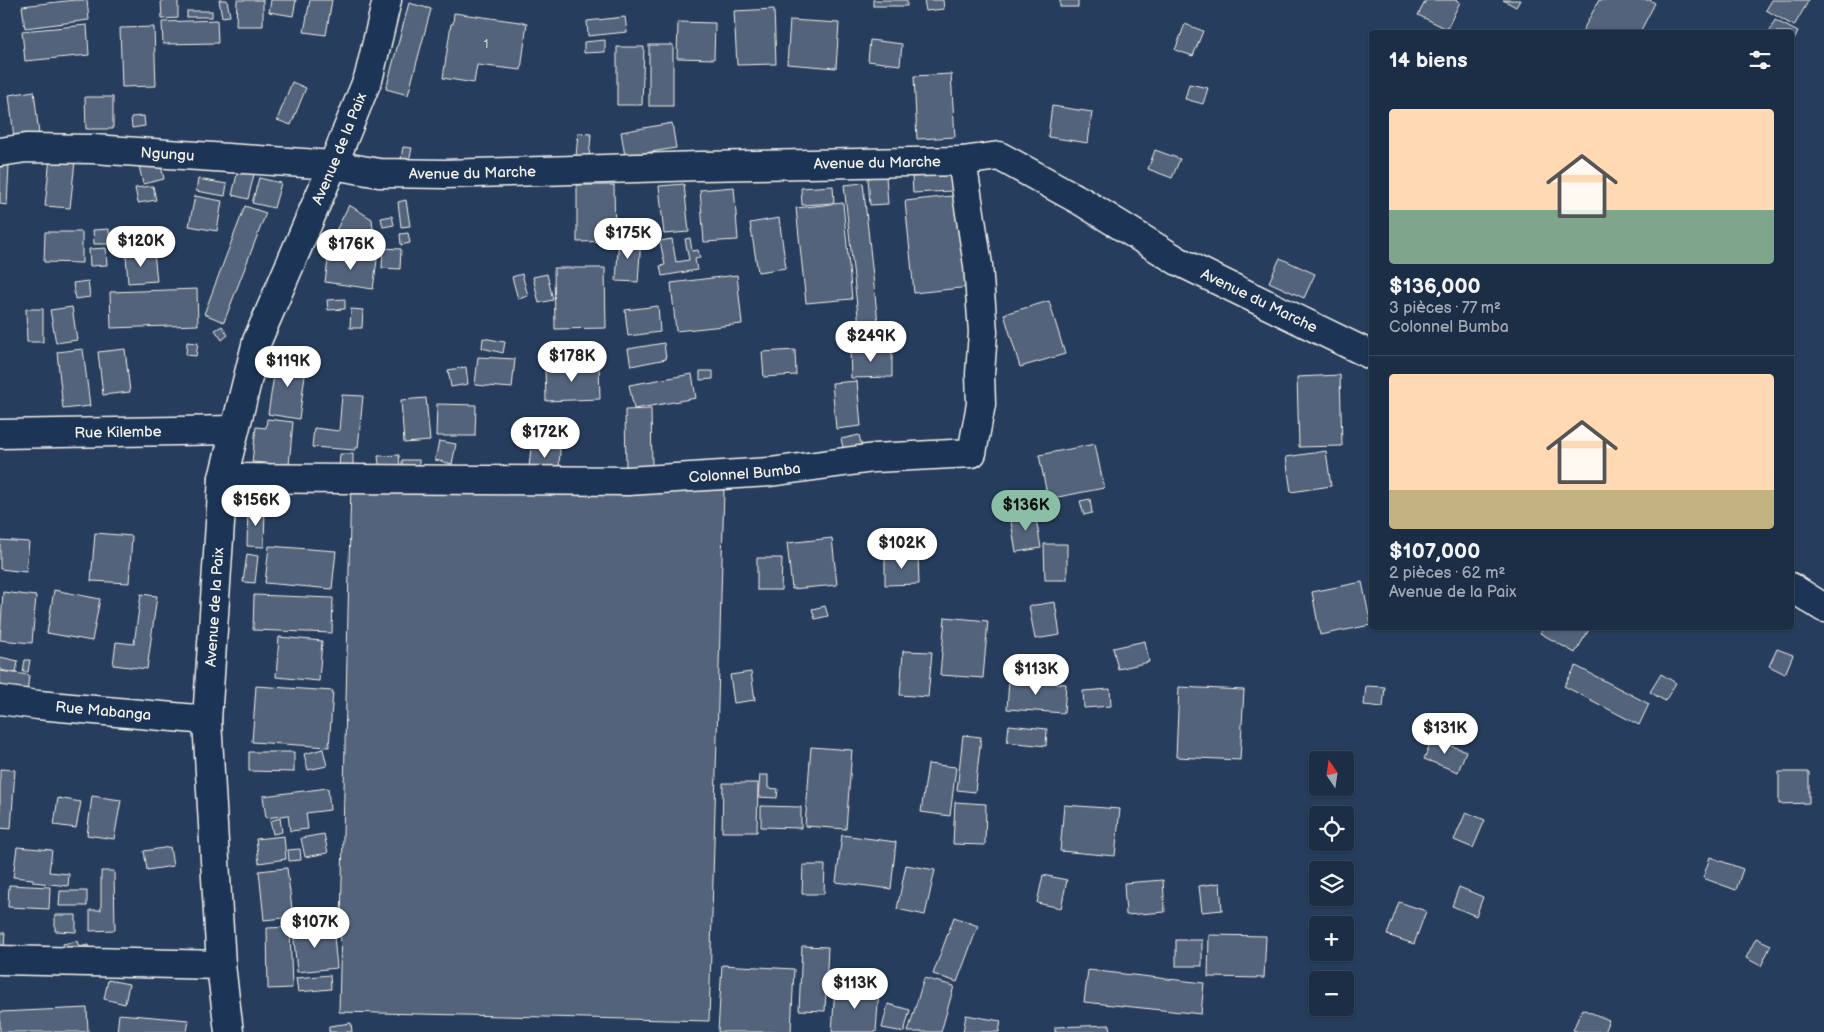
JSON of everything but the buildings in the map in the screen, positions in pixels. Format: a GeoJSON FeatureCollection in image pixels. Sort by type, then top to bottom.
{"type":"FeatureCollection","features":[{"type":"Feature","properties":{"kind":"street","name":"Avenue de la Paix"},"geometry":{"type":"LineString","coordinates":[[229,1032],[220,965],[207,720],[223,478],[257,341],[369,76],[386,0]]}},
{"type":"Feature","properties":{"kind":"street","name":"Ngungu"},"geometry":{"type":"LineString","coordinates":[[0,152],[26,148],[93,149],[333,165]]}},
{"type":"Feature","properties":{"kind":"street","name":"Avenue du Marche"},"geometry":{"type":"LineString","coordinates":[[333,165],[380,174],[445,174],[690,166],[962,161],[1000,156],[1081,201],[1178,261],[1369,354]]}},
{"type":"Feature","properties":{"kind":"street","name":"Colonnel Bumba"},"geometry":{"type":"LineString","coordinates":[[223,478],[628,481],[770,472],[874,458],[972,453],[981,404],[980,374],[983,332],[978,265],[962,161]]}},
{"type":"Feature","properties":{"kind":"street","name":"Rue Kilembe"},"geometry":{"type":"LineString","coordinates":[[0,434],[234,430]]}},
{"type":"Feature","properties":{"kind":"street"},"geometry":{"type":"LineString","coordinates":[[1794,589],[1824,608]]}},
{"type":"Feature","properties":{"kind":"street","name":"Rue Mabanga"},"geometry":{"type":"LineString","coordinates":[[0,700],[38,706],[207,720]]}},
{"type":"Feature","properties":{"kind":"street"},"geometry":{"type":"LineString","coordinates":[[0,960],[220,965]]}}]}
